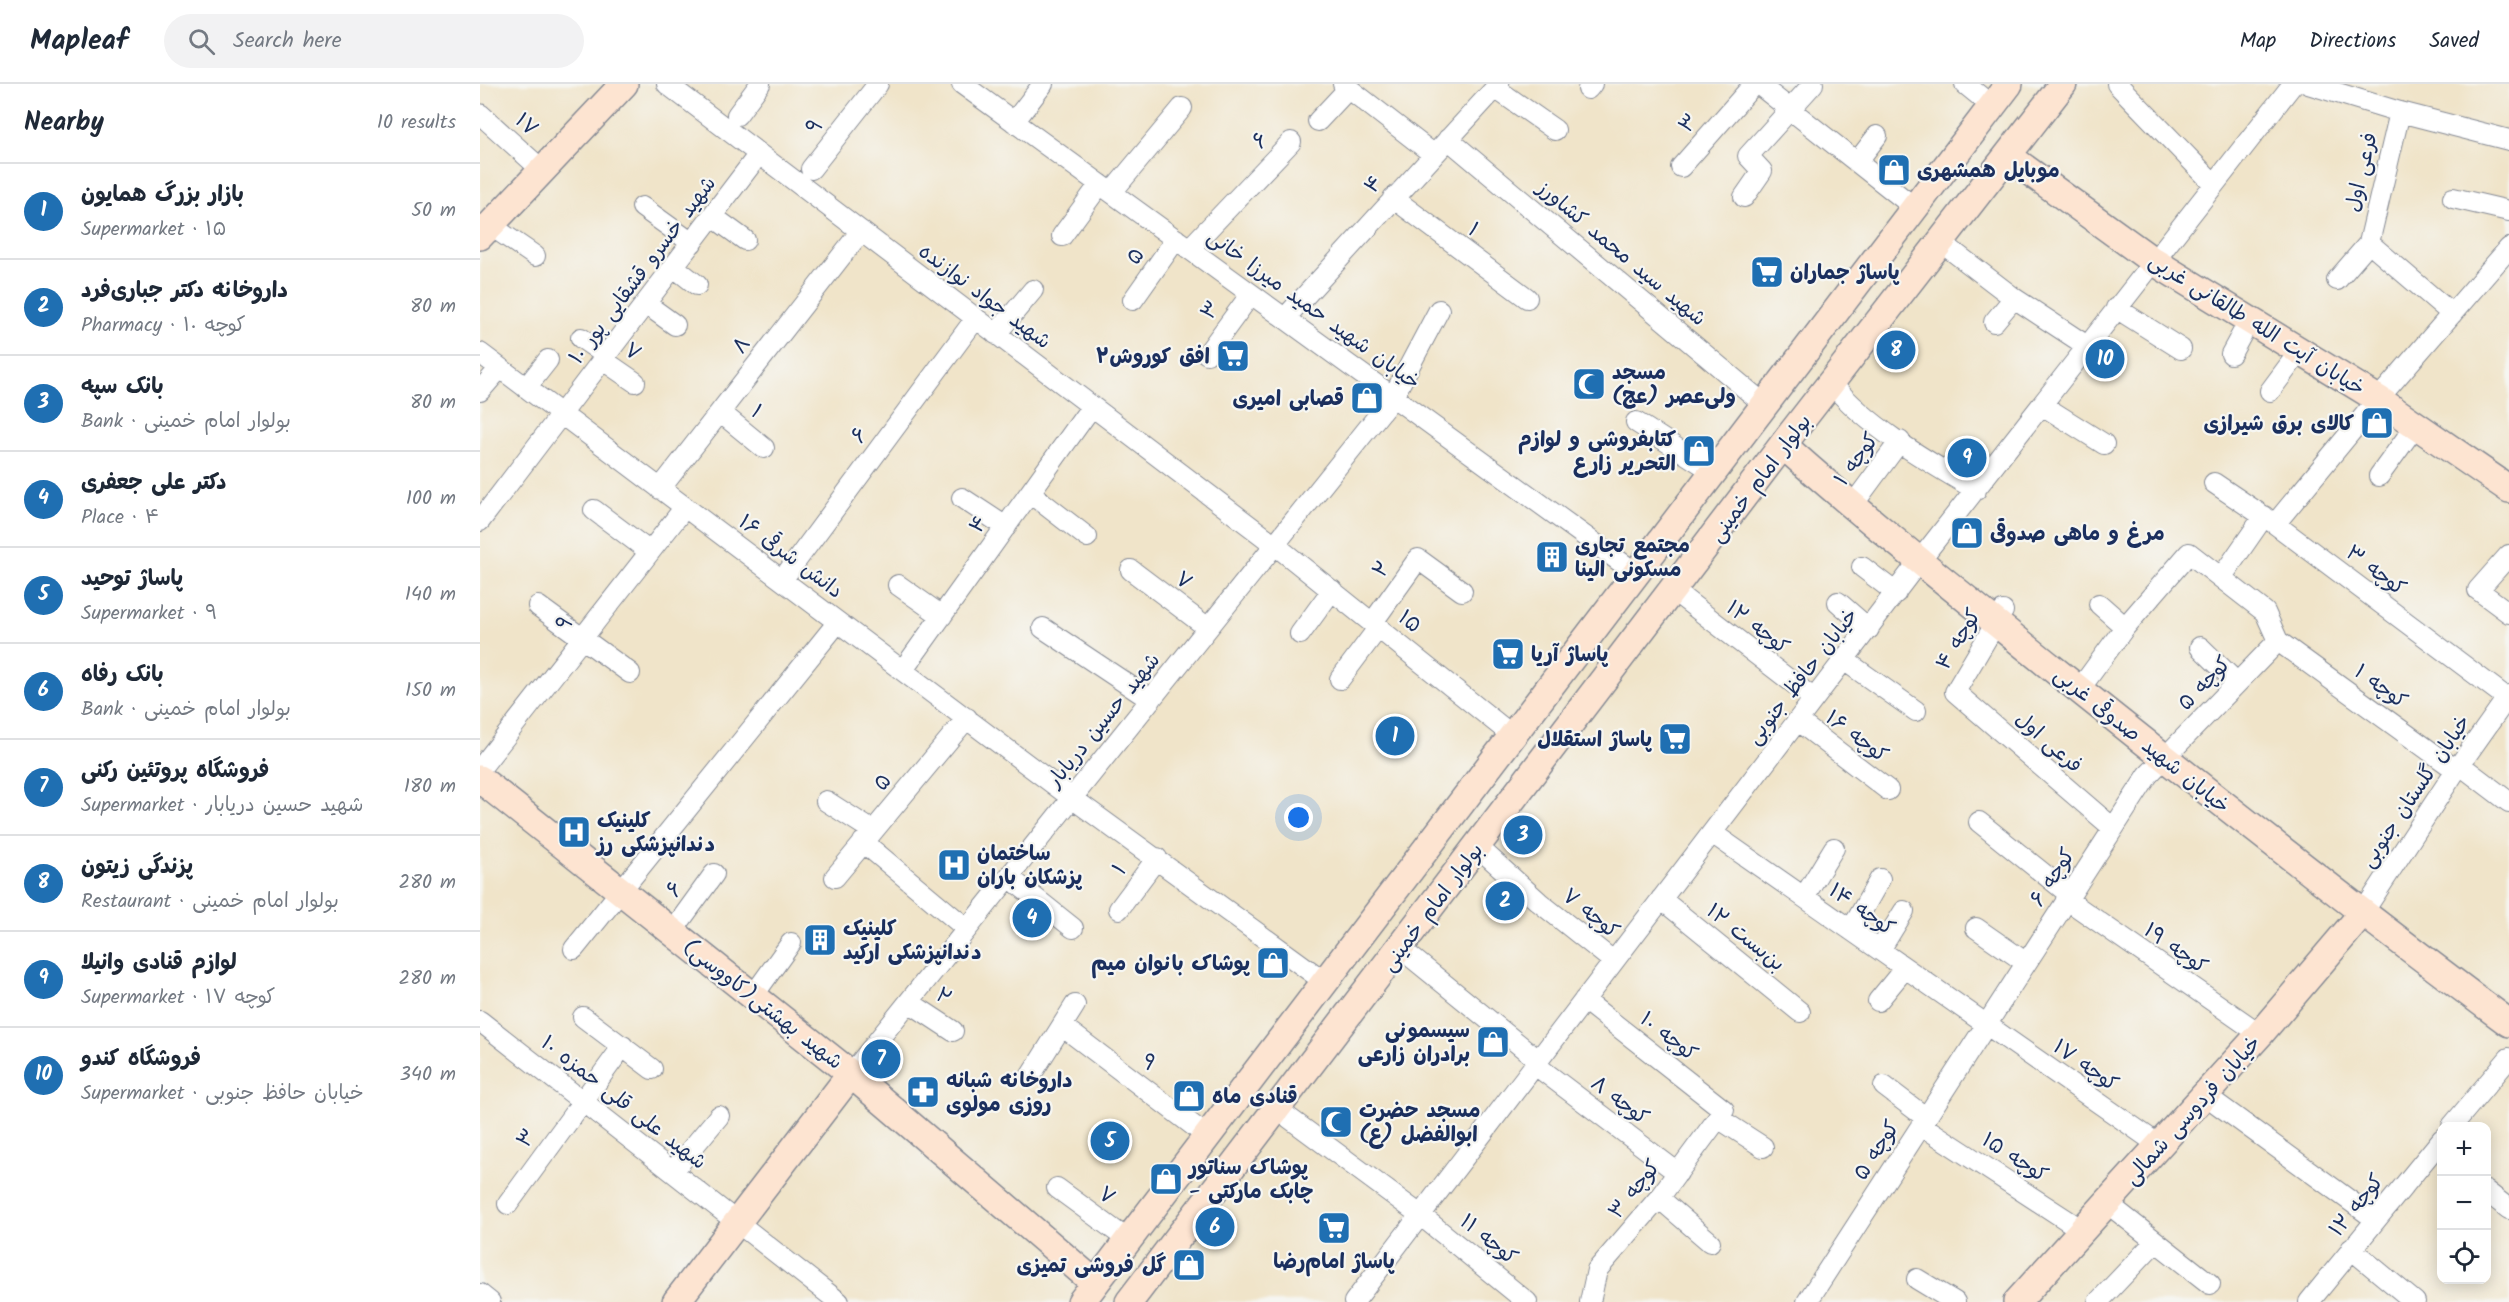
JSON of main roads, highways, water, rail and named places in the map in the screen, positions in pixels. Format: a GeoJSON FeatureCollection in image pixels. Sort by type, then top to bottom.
{"type":"FeatureCollection","features":[{"type":"Feature","properties":{"kind":"place","name":"موبایل همشهری"},"geometry":{"type":"Point","coordinates":[1894,170]}},
{"type":"Feature","properties":{"kind":"place","name":"پاساژ جماران"},"geometry":{"type":"Point","coordinates":[1767,272]}},
{"type":"Feature","properties":{"kind":"place","name":"پزندگی زیتون"},"geometry":{"type":"Point","coordinates":[1896,350]}},
{"type":"Feature","properties":{"kind":"place","name":"افق کوروش۲"},"geometry":{"type":"Point","coordinates":[1233,356]}},
{"type":"Feature","properties":{"kind":"place","name":"فروشگاه کندو"},"geometry":{"type":"Point","coordinates":[2105,359]}},
{"type":"Feature","properties":{"kind":"place","name":"مسجد ولی‌عصر (عج)"},"geometry":{"type":"Point","coordinates":[1589,384]}},
{"type":"Feature","properties":{"kind":"place","name":"قصابی امیری"},"geometry":{"type":"Point","coordinates":[1367,398]}},
{"type":"Feature","properties":{"kind":"place","name":"کالای برق شیرازی"},"geometry":{"type":"Point","coordinates":[2377,423]}},
{"type":"Feature","properties":{"kind":"place","name":"کتابفروشی و لوازم التحریر زارع"},"geometry":{"type":"Point","coordinates":[1699,451]}},
{"type":"Feature","properties":{"kind":"place","name":"لوازم قنادی وانیلا"},"geometry":{"type":"Point","coordinates":[1967,458]}},
{"type":"Feature","properties":{"kind":"place","name":"مرغ و ماهی صدوقی"},"geometry":{"type":"Point","coordinates":[1967,533]}},
{"type":"Feature","properties":{"kind":"place","name":"مجتمع تجاری مسکونی الینا"},"geometry":{"type":"Point","coordinates":[1552,557]}},
{"type":"Feature","properties":{"kind":"place","name":"پاساژ آریا"},"geometry":{"type":"Point","coordinates":[1508,654]}},
{"type":"Feature","properties":{"kind":"place","name":"بازار بزرگ همایون"},"geometry":{"type":"Point","coordinates":[1395,736]}},
{"type":"Feature","properties":{"kind":"place","name":"پاساژ استقلال"},"geometry":{"type":"Point","coordinates":[1675,739]}},
{"type":"Feature","properties":{"kind":"place","name":"کلینیک دندانپزشکی رز"},"geometry":{"type":"Point","coordinates":[574,832]}},
{"type":"Feature","properties":{"kind":"place","name":"بانک سپه"},"geometry":{"type":"Point","coordinates":[1523,835]}},
{"type":"Feature","properties":{"kind":"place","name":"ساختمان پزشکان باران"},"geometry":{"type":"Point","coordinates":[954,865]}},
{"type":"Feature","properties":{"kind":"place","name":"داروخانه دکتر جباری‌فرد"},"geometry":{"type":"Point","coordinates":[1505,901]}},
{"type":"Feature","properties":{"kind":"place","name":"دکتر علی جعفری"},"geometry":{"type":"Point","coordinates":[1032,918]}},
{"type":"Feature","properties":{"kind":"place","name":"کلینیک دندانپزشکی ارکید"},"geometry":{"type":"Point","coordinates":[820,940]}},
{"type":"Feature","properties":{"kind":"place","name":"پوشاک بانوان میم"},"geometry":{"type":"Point","coordinates":[1273,963]}},
{"type":"Feature","properties":{"kind":"place","name":"سیسمونی برادران زارعی"},"geometry":{"type":"Point","coordinates":[1493,1042]}},
{"type":"Feature","properties":{"kind":"place","name":"فروشگاه پروتئین رکنی"},"geometry":{"type":"Point","coordinates":[881,1059]}},
{"type":"Feature","properties":{"kind":"place","name":"داروخانه شبانه روزی مولوی"},"geometry":{"type":"Point","coordinates":[923,1092]}},
{"type":"Feature","properties":{"kind":"place","name":"قنادی ماه"},"geometry":{"type":"Point","coordinates":[1189,1096]}},
{"type":"Feature","properties":{"kind":"place","name":"مسجد حضرت ابوالفضل (ع)"},"geometry":{"type":"Point","coordinates":[1336,1122]}},
{"type":"Feature","properties":{"kind":"place","name":"پاساژ توحید"},"geometry":{"type":"Point","coordinates":[1110,1141]}},
{"type":"Feature","properties":{"kind":"place","name":"پوشاک سناتور - چابک مارکتی"},"geometry":{"type":"Point","coordinates":[1166,1179]}},
{"type":"Feature","properties":{"kind":"place","name":"بانک رفاه"},"geometry":{"type":"Point","coordinates":[1215,1227]}},
{"type":"Feature","properties":{"kind":"place","name":"پاساژ امام‌رضا"},"geometry":{"type":"Point","coordinates":[1334,1228]}},
{"type":"Feature","properties":{"kind":"place","name":"گل فروشی تمیزی"},"geometry":{"type":"Point","coordinates":[1189,1265]}}]}
